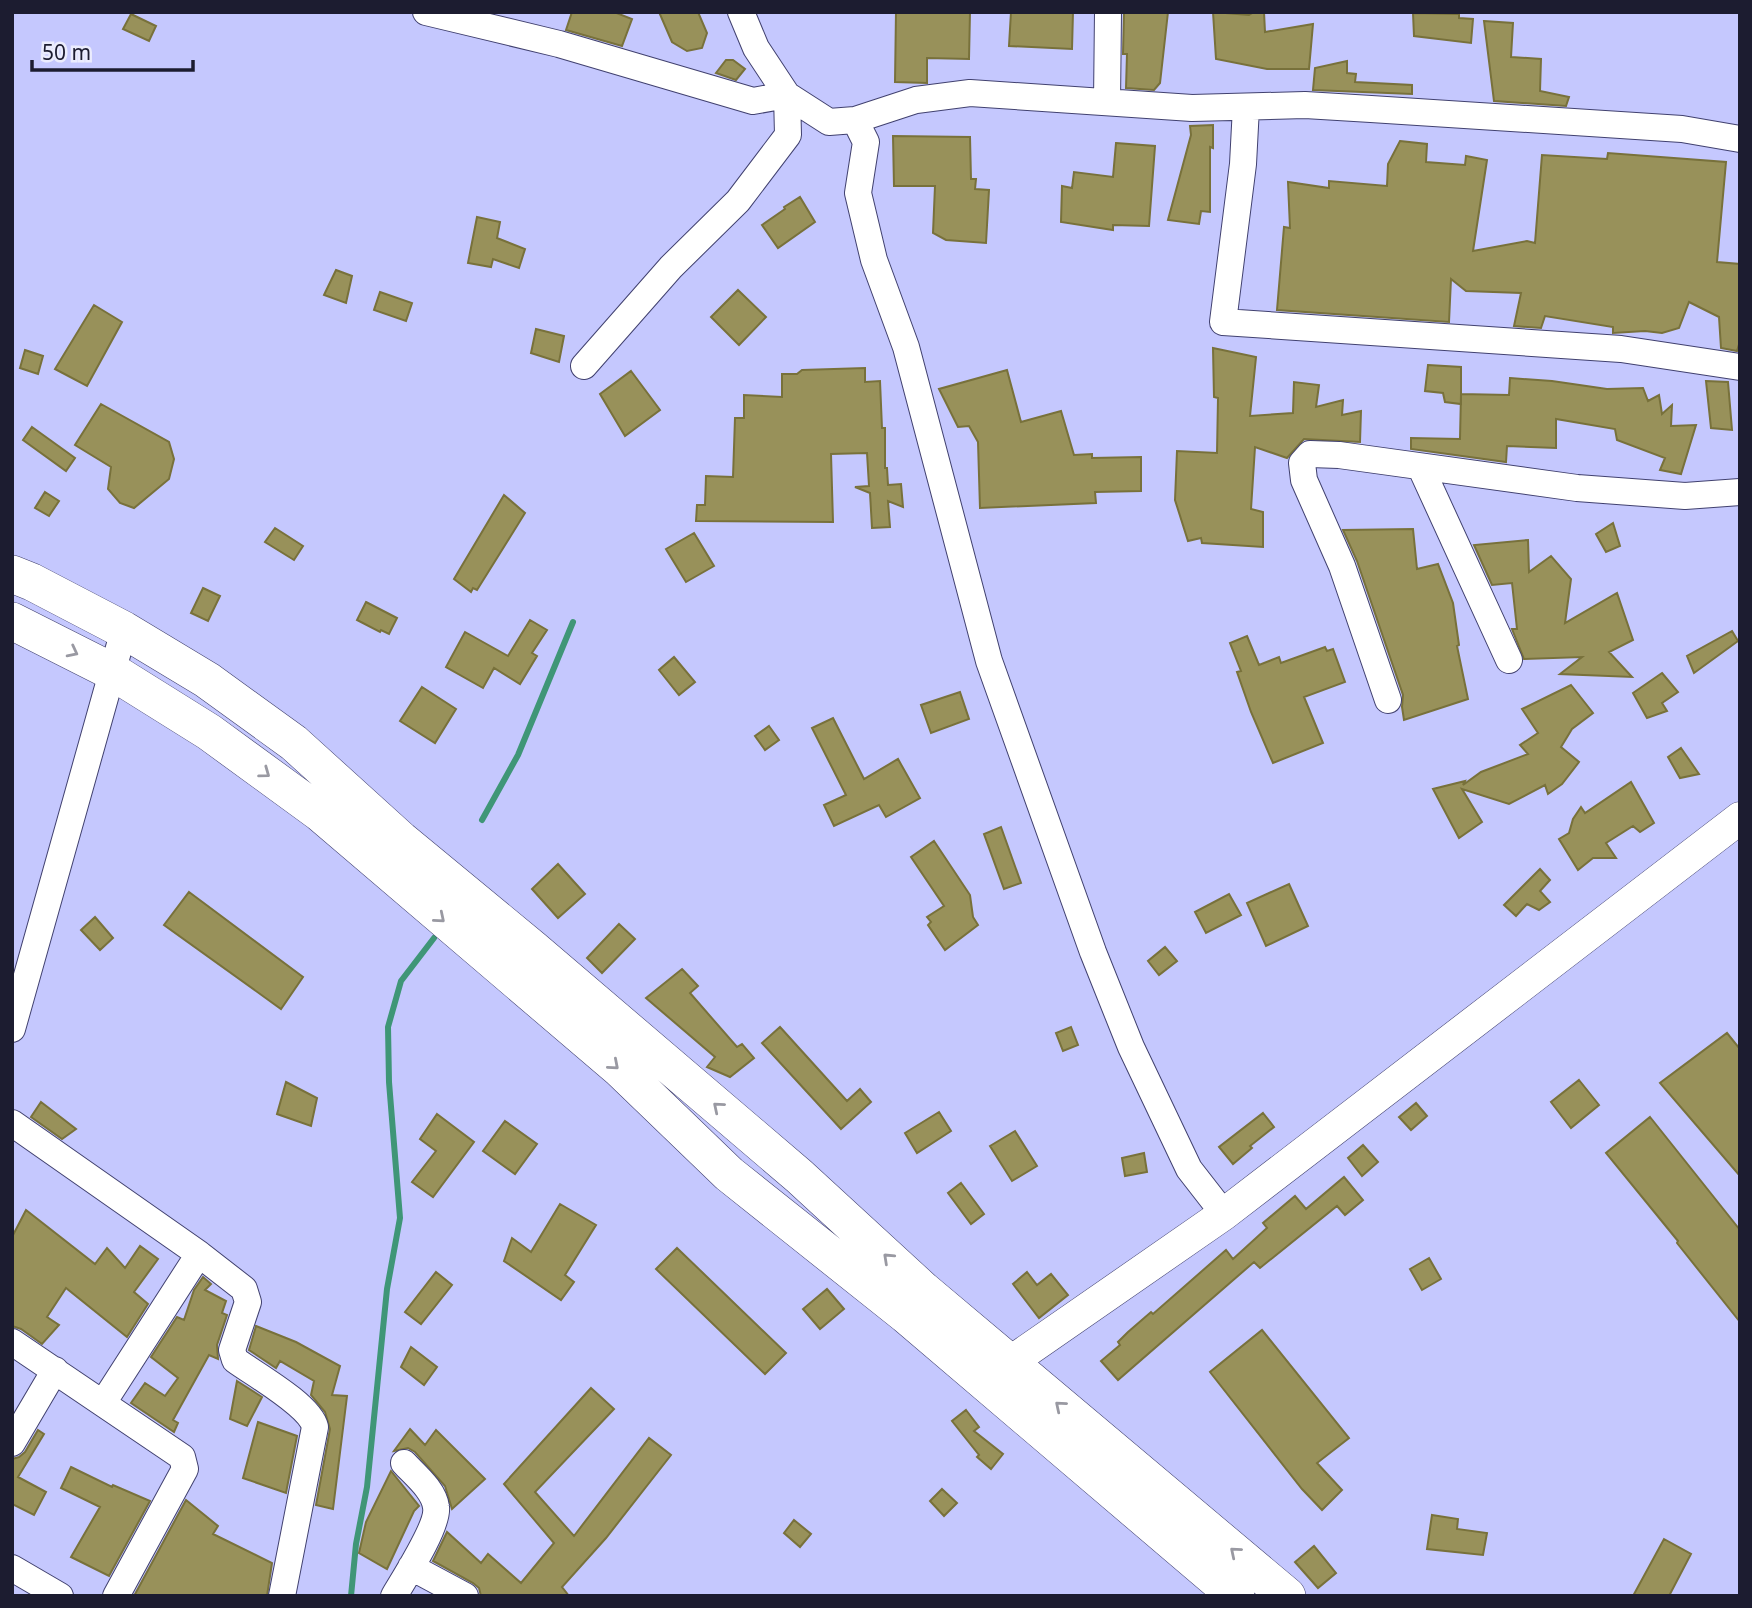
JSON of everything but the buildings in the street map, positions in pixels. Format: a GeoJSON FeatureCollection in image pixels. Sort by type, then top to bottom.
{"type":"FeatureCollection","features":[{"type":"Feature","properties":{"kind":"highway"},"geometry":{"type":"LineString","coordinates":[[12,574],[124,630],[206,680],[294,743],[401,840],[799,1176],[922,1290],[996,1372],[1236,1596]]}},
{"type":"Feature","properties":{"kind":"highway"},"geometry":{"type":"LineString","coordinates":[[12,621],[113,672],[209,732],[320,813],[620,1069],[729,1174],[906,1315],[996,1372],[1287,1596]]}},
{"type":"Feature","properties":{"kind":"main road"},"geometry":{"type":"LineString","coordinates":[[996,1372],[1224,1214],[1740,818]]}},
{"type":"Feature","properties":{"kind":"street"},"geometry":{"type":"LineString","coordinates":[[426,12],[558,44],[753,101],[787,94]]}},
{"type":"Feature","properties":{"kind":"street"},"geometry":{"type":"LineString","coordinates":[[741,12],[756,48],[787,94],[829,122],[855,120],[916,100],[970,93],[1192,108],[1305,105],[1682,129],[1740,139]]}},
{"type":"Feature","properties":{"kind":"street"},"geometry":{"type":"LineString","coordinates":[[1107,102],[1108,12]]}},
{"type":"Feature","properties":{"kind":"street"},"geometry":{"type":"LineString","coordinates":[[584,366],[671,267],[738,201],[788,135],[787,94]]}},
{"type":"Feature","properties":{"kind":"street"},"geometry":{"type":"LineString","coordinates":[[1247,107],[1223,322],[1621,349],[1740,367]]}},
{"type":"Feature","properties":{"kind":"street"},"geometry":{"type":"LineString","coordinates":[[855,120],[866,142],[858,193],[874,260],[906,347],[989,661],[1093,951],[1131,1047],[1189,1169],[1224,1214]]}},
{"type":"Feature","properties":{"kind":"street"},"geometry":{"type":"LineString","coordinates":[[1388,700],[1342,566],[1304,480],[1302,463],[1310,454],[1604,490],[1685,496],[1740,492]]}},
{"type":"Feature","properties":{"kind":"street"},"geometry":{"type":"LineString","coordinates":[[1421,468],[1509,660]]}},
{"type":"Feature","properties":{"kind":"street"},"geometry":{"type":"LineString","coordinates":[[12,1029],[124,630]]}},
{"type":"Feature","properties":{"kind":"street"},"geometry":{"type":"LineString","coordinates":[[12,1123],[199,1254],[238,1283],[246,1295],[248,1302],[232,1350],[235,1360],[303,1409],[313,1419],[315,1427],[282,1596]]}},
{"type":"Feature","properties":{"kind":"street"},"geometry":{"type":"LineString","coordinates":[[103,1403],[199,1254]]}},
{"type":"Feature","properties":{"kind":"street"},"geometry":{"type":"LineString","coordinates":[[12,1342],[182,1457],[185,1462],[185,1469],[116,1596]]}},
{"type":"Feature","properties":{"kind":"street"},"geometry":{"type":"LineString","coordinates":[[12,1443],[55,1370]]}},
{"type":"Feature","properties":{"kind":"street"},"geometry":{"type":"LineString","coordinates":[[394,1596],[432,1526],[436,1508],[429,1490],[404,1463]]}},
{"type":"Feature","properties":{"kind":"street"},"geometry":{"type":"LineString","coordinates":[[411,1567],[465,1596]]}},
{"type":"Feature","properties":{"kind":"street"},"geometry":{"type":"LineString","coordinates":[[12,1568],[60,1596]]}},
{"type":"Feature","properties":{"kind":"waterway"},"geometry":{"type":"LineString","coordinates":[[482,820],[518,755],[573,622]]}},
{"type":"Feature","properties":{"kind":"waterway"},"geometry":{"type":"LineString","coordinates":[[351,1596],[356,1544],[367,1487],[387,1289],[400,1218],[389,1082],[388,1027],[401,981],[434,938]]}}]}
